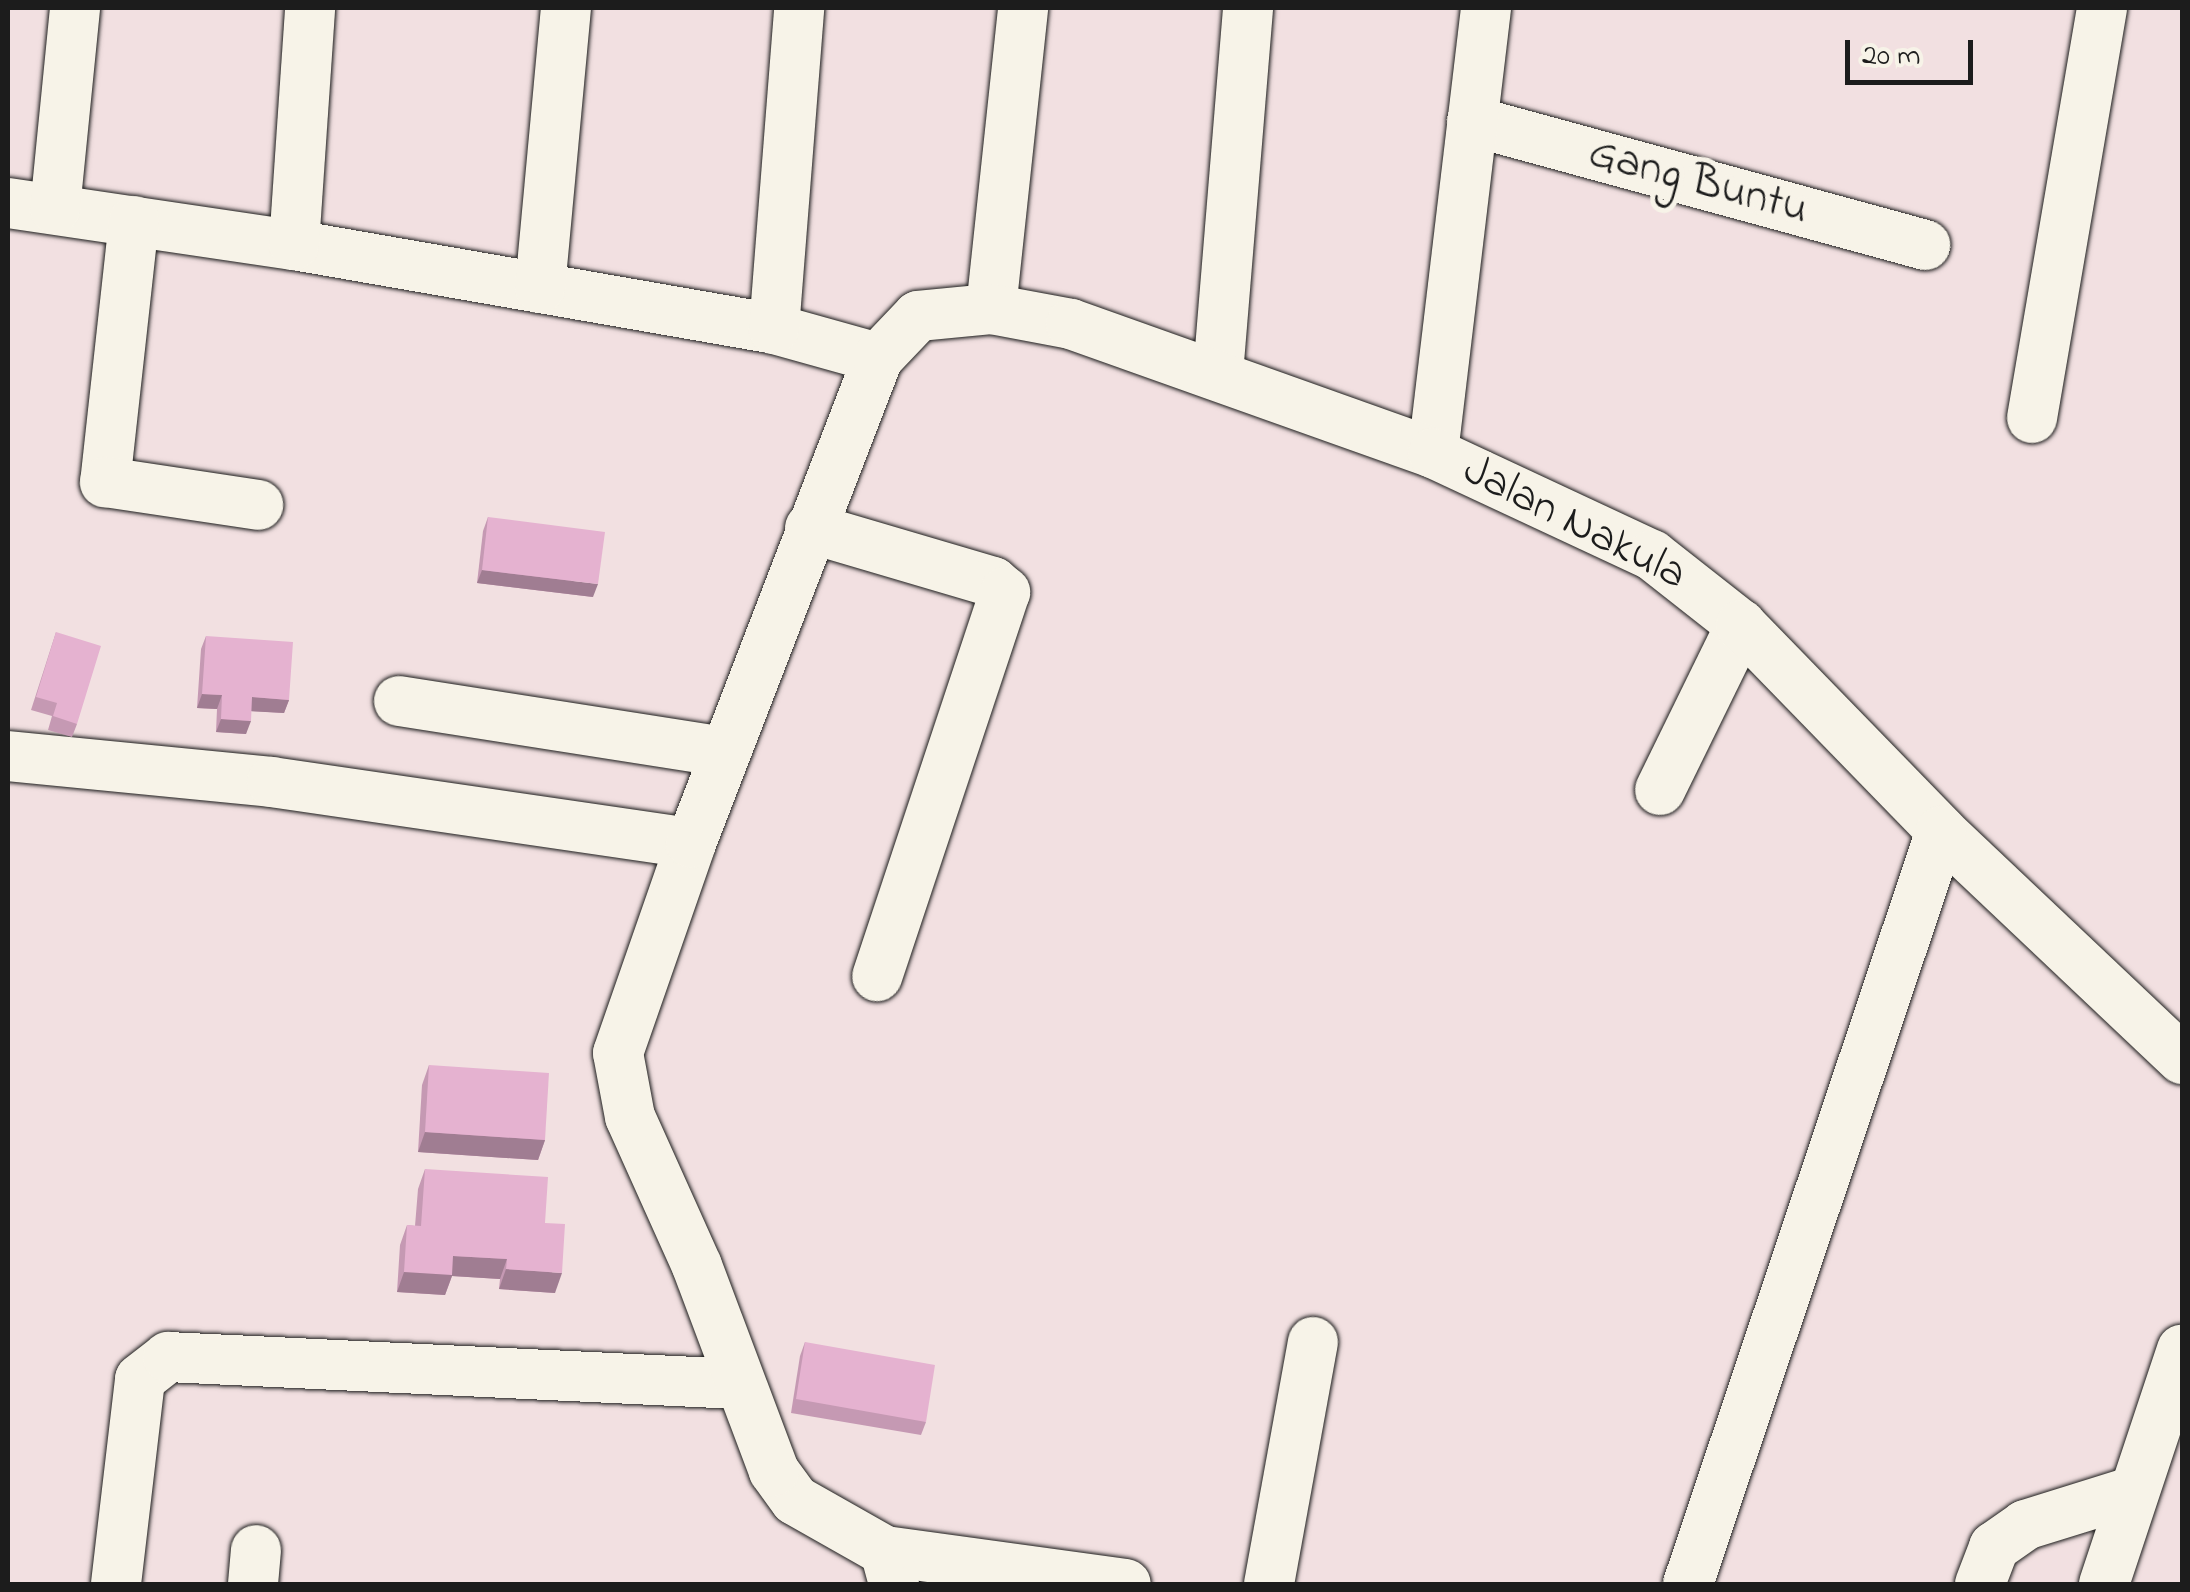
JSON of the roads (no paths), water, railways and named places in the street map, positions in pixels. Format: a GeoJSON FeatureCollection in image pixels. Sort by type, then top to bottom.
{"type":"FeatureCollection","features":[{"type":"Feature","properties":{"kind":"street"},"geometry":{"type":"LineString","coordinates":[[75,8],[32,206],[294,244],[774,329],[878,358],[690,844],[618,1053],[630,1117],[697,1266],[738,1384],[774,1471],[795,1500],[889,1568],[1126,1584]]}},
{"type":"Feature","properties":{"kind":"street"},"geometry":{"type":"LineString","coordinates":[[294,244],[310,8]]}},
{"type":"Feature","properties":{"kind":"street"},"geometry":{"type":"LineString","coordinates":[[540,288],[566,8]]}},
{"type":"Feature","properties":{"kind":"street"},"geometry":{"type":"LineString","coordinates":[[774,329],[799,8]]}},
{"type":"Feature","properties":{"kind":"street"},"geometry":{"type":"LineString","coordinates":[[991,309],[1024,8]]}},
{"type":"Feature","properties":{"kind":"street"},"geometry":{"type":"LineString","coordinates":[[1218,374],[1248,8]]}},
{"type":"Feature","properties":{"kind":"street"},"geometry":{"type":"LineString","coordinates":[[1433,452],[1486,8]]}},
{"type":"Feature","properties":{"kind":"street"},"geometry":{"type":"LineString","coordinates":[[2032,418],[2102,8]]}},
{"type":"Feature","properties":{"kind":"street","name":"Gang Buntu"},"geometry":{"type":"LineString","coordinates":[[1472,121],[1925,245]]}},
{"type":"Feature","properties":{"kind":"street"},"geometry":{"type":"LineString","coordinates":[[134,220],[105,482],[258,505]]}},
{"type":"Feature","properties":{"kind":"street","name":"Jalan Nakula"},"geometry":{"type":"LineString","coordinates":[[878,358],[918,316],[991,309],[1071,324],[1433,452],[1652,555],[1741,625],[1941,831],[2181,1051]]}},
{"type":"Feature","properties":{"kind":"street"},"geometry":{"type":"LineString","coordinates":[[810,528],[993,582],[1005,592],[877,976]]}},
{"type":"Feature","properties":{"kind":"street"},"geometry":{"type":"LineString","coordinates":[[1660,790],[1741,625]]}},
{"type":"Feature","properties":{"kind":"street"},"geometry":{"type":"LineString","coordinates":[[399,701],[726,752]]}},
{"type":"Feature","properties":{"kind":"street"},"geometry":{"type":"LineString","coordinates":[[8,756],[272,782],[690,844]]}},
{"type":"Feature","properties":{"kind":"street"},"geometry":{"type":"LineString","coordinates":[[1696,1582],[1941,831]]}},
{"type":"Feature","properties":{"kind":"street"},"geometry":{"type":"LineString","coordinates":[[1269,1584],[1313,1342]]}},
{"type":"Feature","properties":{"kind":"street"},"geometry":{"type":"LineString","coordinates":[[2104,1584],[2182,1350]]}},
{"type":"Feature","properties":{"kind":"street"},"geometry":{"type":"LineString","coordinates":[[116,1584],[140,1379],[152,1363],[168,1357],[738,1384]]}},
{"type":"Feature","properties":{"kind":"street"},"geometry":{"type":"LineString","coordinates":[[1980,1584],[1994,1546],[2025,1524],[2134,1491]]}}]}
